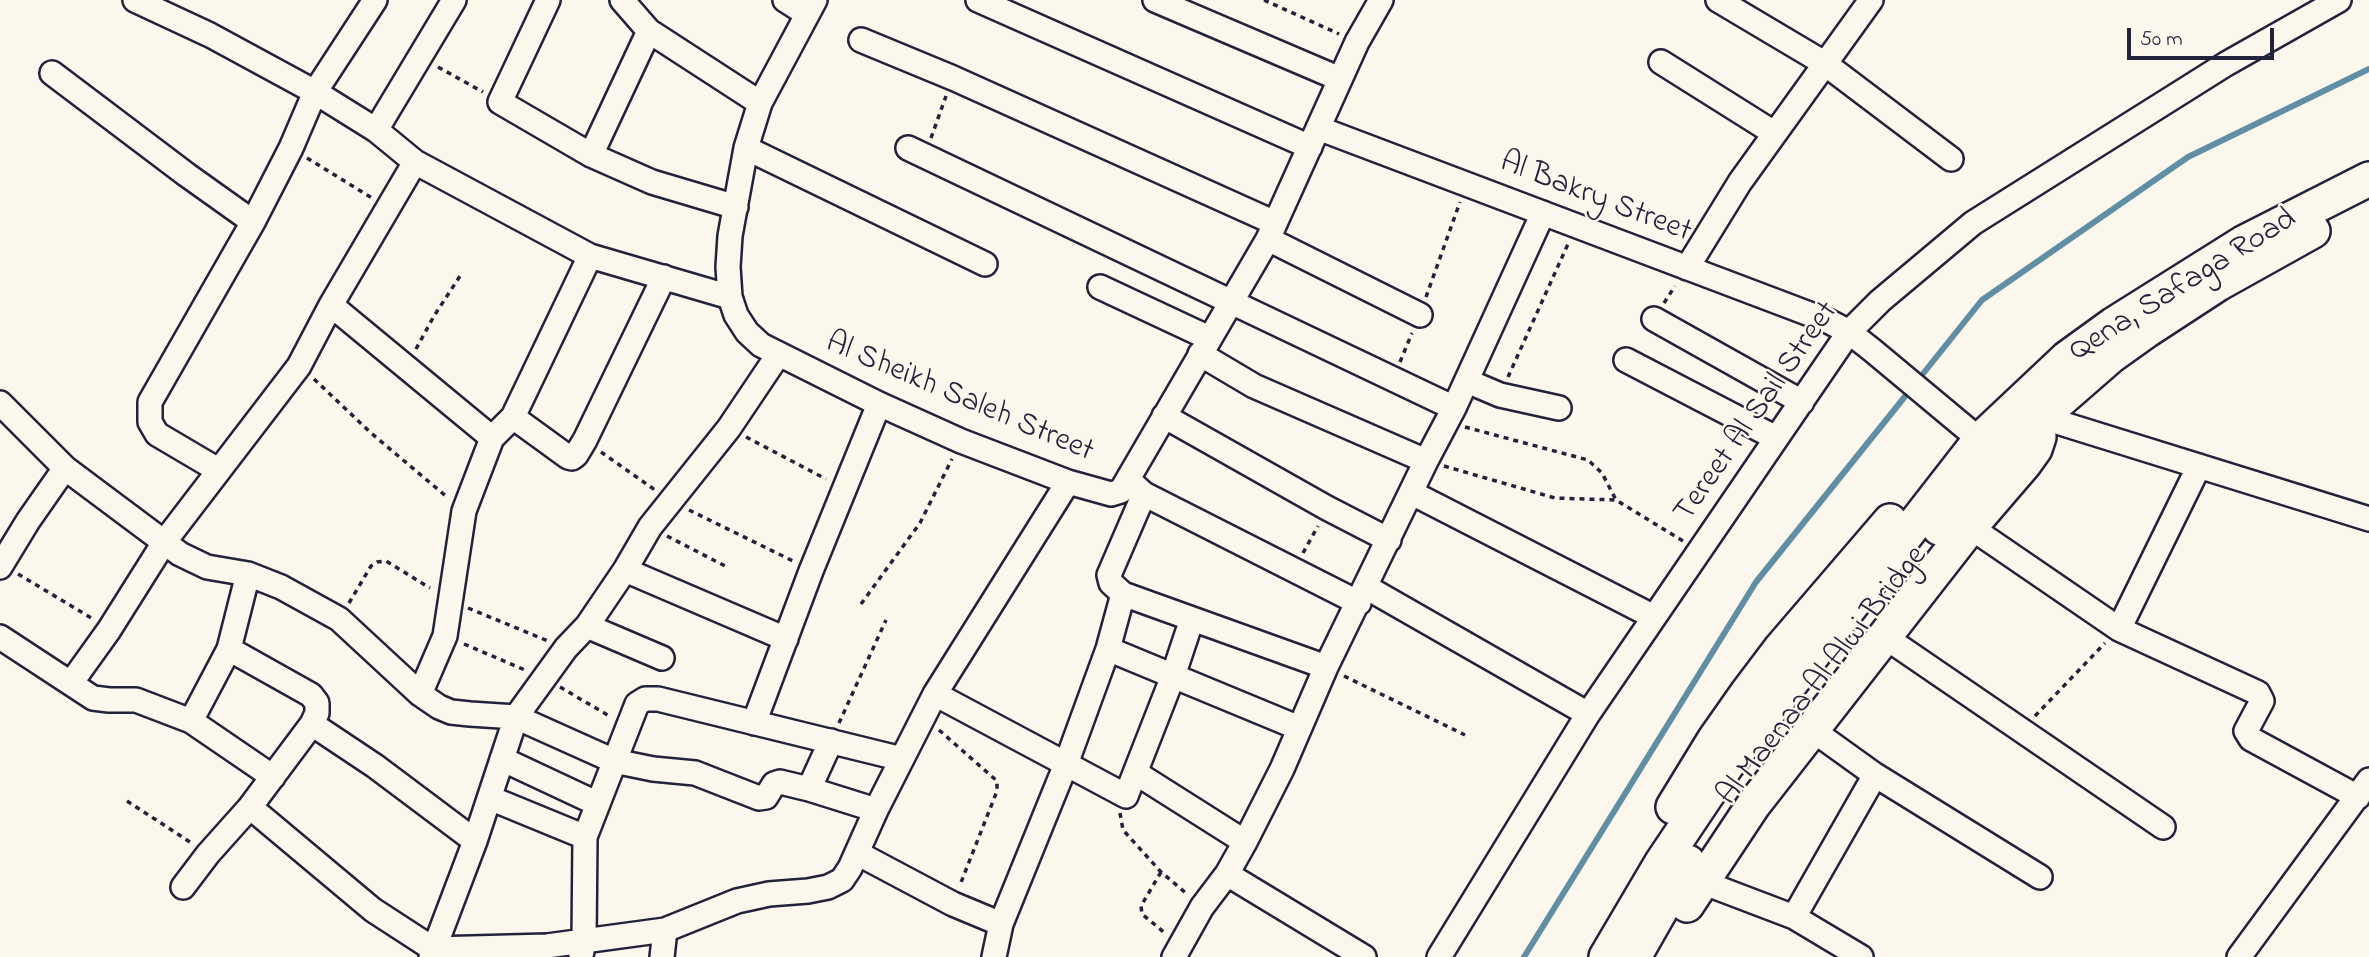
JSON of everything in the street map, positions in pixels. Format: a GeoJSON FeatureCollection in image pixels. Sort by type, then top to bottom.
{"type":"FeatureCollection","features":[{"type":"Feature","properties":{"kind":"highway","name":"Qena, Safaga Road"},"geometry":{"type":"LineString","coordinates":[[1980,440],[2067,358],[2113,324],[2243,243],[2369,179]]}},
{"type":"Feature","properties":{"kind":"highway","name":"Qena, Safaga Road"},"geometry":{"type":"LineString","coordinates":[[2041,417],[2112,356],[2181,307],[2298,239],[2369,204]]}},
{"type":"Feature","properties":{"kind":"highway","name":"Al Maenaa Al Alwi Bridge"},"geometry":{"type":"LineString","coordinates":[[1606,957],[1694,813],[1727,765],[1807,679],[1963,498],[2041,417]]}},
{"type":"Feature","properties":{"kind":"highway"},"geometry":{"type":"LineString","coordinates":[[1653,957],[1754,804],[1970,527],[2035,449],[2041,417]]}},
{"type":"Feature","properties":{"kind":"highway","name":"Al Maenaa Al Alwi Bridge"},"geometry":{"type":"LineString","coordinates":[[1634,957],[1712,824],[1807,679],[1980,440]]}},
{"type":"Feature","properties":{"kind":"highway"},"geometry":{"type":"LineString","coordinates":[[1581,957],[1714,740],[1781,648],[1895,516],[1950,464],[1980,440]]}},
{"type":"Feature","properties":{"kind":"street"},"geometry":{"type":"LineString","coordinates":[[135,0],[210,35],[315,92],[376,130],[415,162],[590,256],[730,297]]}},
{"type":"Feature","properties":{"kind":"street"},"geometry":{"type":"LineString","coordinates":[[218,470],[157,434],[150,422],[150,402],[253,222],[292,148],[315,92],[375,0]]}},
{"type":"Feature","properties":{"kind":"street"},"geometry":{"type":"LineString","coordinates":[[376,130],[454,0]]}},
{"type":"Feature","properties":{"kind":"street"},"geometry":{"type":"LineString","coordinates":[[548,0],[500,102],[591,155],[652,182],[736,207]]}},
{"type":"Feature","properties":{"kind":"street"},"geometry":{"type":"LineString","coordinates":[[622,0],[649,31],[760,103]]}},
{"type":"Feature","properties":{"kind":"street"},"geometry":{"type":"LineString","coordinates":[[785,0],[811,7]]}},
{"type":"Feature","properties":{"kind":"street","name":"Al Bakry Street"},"geometry":{"type":"LineString","coordinates":[[978,0],[1314,137],[1466,184],[1828,321],[1849,332],[1872,350],[1980,440]]}},
{"type":"Feature","properties":{"kind":"street"},"geometry":{"type":"LineString","coordinates":[[1155,0],[1340,79]]}},
{"type":"Feature","properties":{"kind":"street","name":"Al Sheikh Saleh Street"},"geometry":{"type":"LineString","coordinates":[[811,7],[760,103],[746,148],[729,257],[730,297],[736,315],[747,332],[761,345],[879,404],[961,441],[1068,482],[1114,494],[1136,487],[1164,416],[1271,231],[1357,42],[1381,0]]}},
{"type":"Feature","properties":{"kind":"street"},"geometry":{"type":"LineString","coordinates":[[1718,0],[1824,63],[1951,159]]}},
{"type":"Feature","properties":{"kind":"street"},"geometry":{"type":"LineString","coordinates":[[1687,268],[1774,133],[1871,0]]}},
{"type":"Feature","properties":{"kind":"street","name":"Tereet Al Sail Street"},"geometry":{"type":"LineString","coordinates":[[1439,957],[1588,714],[1849,332],[1880,301],[1973,223],[2225,64],[2339,0]]}},
{"type":"Feature","properties":{"kind":"street"},"geometry":{"type":"LineString","coordinates":[[591,155],[649,31]]}},
{"type":"Feature","properties":{"kind":"street"},"geometry":{"type":"LineString","coordinates":[[860,40],[953,78],[1271,231],[1420,315]]}},
{"type":"Feature","properties":{"kind":"street"},"geometry":{"type":"LineString","coordinates":[[1661,62],[1774,133]]}},
{"type":"Feature","properties":{"kind":"street"},"geometry":{"type":"LineString","coordinates":[[52,73],[253,222]]}},
{"type":"Feature","properties":{"kind":"street"},"geometry":{"type":"LineString","coordinates":[[746,148],[985,264]]}},
{"type":"Feature","properties":{"kind":"street"},"geometry":{"type":"LineString","coordinates":[[916,152],[1392,380],[1451,415]]}},
{"type":"Feature","properties":{"kind":"street"},"geometry":{"type":"LineString","coordinates":[[71,683],[165,541],[299,366],[331,304],[415,162]]}},
{"type":"Feature","properties":{"kind":"street"},"geometry":{"type":"LineString","coordinates":[[1184,953],[1202,907],[1227,874],[1245,842],[1326,667],[1451,415],[1543,214]]}},
{"type":"Feature","properties":{"kind":"street"},"geometry":{"type":"LineString","coordinates":[[420,694],[445,636],[464,511],[492,438],[513,417],[590,256]]}},
{"type":"Feature","properties":{"kind":"street"},"geometry":{"type":"LineString","coordinates":[[513,417],[572,458],[585,440],[664,277]]}},
{"type":"Feature","properties":{"kind":"street"},"geometry":{"type":"LineString","coordinates":[[1100,287],[1205,346],[1254,386],[1426,461]]}},
{"type":"Feature","properties":{"kind":"street"},"geometry":{"type":"LineString","coordinates":[[331,304],[492,438]]}},
{"type":"Feature","properties":{"kind":"street"},"geometry":{"type":"LineString","coordinates":[[1654,319],[1802,402]]}},
{"type":"Feature","properties":{"kind":"street"},"geometry":{"type":"LineString","coordinates":[[432,953],[475,841],[516,717],[566,648],[587,626],[669,500],[729,428],[778,355]]}},
{"type":"Feature","properties":{"kind":"street"},"geometry":{"type":"LineString","coordinates":[[1626,360],[1776,438]]}},
{"type":"Feature","properties":{"kind":"street"},"geometry":{"type":"LineString","coordinates":[[1467,381],[1500,395],[1559,408]]}},
{"type":"Feature","properties":{"kind":"street"},"geometry":{"type":"LineString","coordinates":[[0,403],[65,468],[180,554],[207,567],[248,575],[281,587],[339,618],[420,694],[452,712],[516,717],[614,761],[695,774],[759,798],[766,797],[777,782],[876,810]]}},
{"type":"Feature","properties":{"kind":"street"},"geometry":{"type":"LineString","coordinates":[[754,723],[811,570],[879,404]]}},
{"type":"Feature","properties":{"kind":"street"},"geometry":{"type":"LineString","coordinates":[[1164,416],[1389,540]]}},
{"type":"Feature","properties":{"kind":"street"},"geometry":{"type":"LineString","coordinates":[[2041,417],[2369,519]]}},
{"type":"Feature","properties":{"kind":"street"},"geometry":{"type":"LineString","coordinates":[[2119,629],[2199,466]]}},
{"type":"Feature","properties":{"kind":"street"},"geometry":{"type":"LineString","coordinates":[[1,564],[65,468]]}},
{"type":"Feature","properties":{"kind":"street"},"geometry":{"type":"LineString","coordinates":[[250,807],[373,909],[432,953],[547,946],[583,949],[666,930],[737,901],[828,887],[842,880],[934,694],[1068,482]]}},
{"type":"Feature","properties":{"kind":"street"},"geometry":{"type":"LineString","coordinates":[[1326,667],[1123,594],[1111,583],[1109,575],[1136,487],[1294,570],[1362,595],[1588,714]]}},
{"type":"Feature","properties":{"kind":"street"},"geometry":{"type":"LineString","coordinates":[[1412,493],[1654,617]]}},
{"type":"Feature","properties":{"kind":"street"},"geometry":{"type":"LineString","coordinates":[[1970,527],[2119,629],[2258,693],[2262,701],[2246,731],[2247,735],[2364,788],[2239,957]]}},
{"type":"Feature","properties":{"kind":"street"},"geometry":{"type":"LineString","coordinates":[[625,570],[786,639]]}},
{"type":"Feature","properties":{"kind":"street"},"geometry":{"type":"LineString","coordinates":[[191,721],[229,649],[248,575]]}},
{"type":"Feature","properties":{"kind":"street"},"geometry":{"type":"LineString","coordinates":[[994,957],[1002,924],[1066,764],[1108,649],[1123,594]]}},
{"type":"Feature","properties":{"kind":"street"},"geometry":{"type":"LineString","coordinates":[[934,694],[1126,796],[1173,676],[1192,619]]}},
{"type":"Feature","properties":{"kind":"street"},"geometry":{"type":"LineString","coordinates":[[587,626],[662,658]]}},
{"type":"Feature","properties":{"kind":"street"},"geometry":{"type":"LineString","coordinates":[[0,637],[93,698],[136,699],[191,721],[273,777]]}},
{"type":"Feature","properties":{"kind":"street"},"geometry":{"type":"LineString","coordinates":[[1885,637],[2163,827]]}},
{"type":"Feature","properties":{"kind":"street"},"geometry":{"type":"LineString","coordinates":[[183,887],[273,777],[312,724],[317,712],[317,704],[311,695],[229,649]]}},
{"type":"Feature","properties":{"kind":"street"},"geometry":{"type":"LineString","coordinates":[[1108,649],[1299,728]]}},
{"type":"Feature","properties":{"kind":"street"},"geometry":{"type":"LineString","coordinates":[[583,949],[585,837],[637,704],[651,698],[902,759]]}},
{"type":"Feature","properties":{"kind":"street"},"geometry":{"type":"LineString","coordinates":[[312,724],[375,766],[475,841]]}},
{"type":"Feature","properties":{"kind":"street"},"geometry":{"type":"LineString","coordinates":[[1811,729],[1875,775],[2040,877]]}},
{"type":"Feature","properties":{"kind":"street"},"geometry":{"type":"LineString","coordinates":[[809,789],[831,741]]}},
{"type":"Feature","properties":{"kind":"street"},"geometry":{"type":"LineString","coordinates":[[502,758],[598,804]]}},
{"type":"Feature","properties":{"kind":"street"},"geometry":{"type":"LineString","coordinates":[[1136,773],[1245,842]]}},
{"type":"Feature","properties":{"kind":"street"},"geometry":{"type":"LineString","coordinates":[[1794,917],[1875,775]]}},
{"type":"Feature","properties":{"kind":"street"},"geometry":{"type":"LineString","coordinates":[[490,798],[585,837]]}},
{"type":"Feature","properties":{"kind":"street"},"geometry":{"type":"LineString","coordinates":[[857,853],[953,904],[1002,924]]}},
{"type":"Feature","properties":{"kind":"street"},"geometry":{"type":"LineString","coordinates":[[1227,874],[1364,957]]}},
{"type":"Feature","properties":{"kind":"street"},"geometry":{"type":"LineString","coordinates":[[1702,882],[1794,917],[1861,957]]}},
{"type":"Feature","properties":{"kind":"street"},"geometry":{"type":"LineString","coordinates":[[662,957],[666,930]]}},
{"type":"Feature","properties":{"kind":"path"},"geometry":{"type":"LineString","coordinates":[[1264,0],[1357,42]]}},
{"type":"Feature","properties":{"kind":"path"},"geometry":{"type":"LineString","coordinates":[[421,57],[500,102]]}},
{"type":"Feature","properties":{"kind":"path"},"geometry":{"type":"LineString","coordinates":[[916,152],[953,78]]}},
{"type":"Feature","properties":{"kind":"path"},"geometry":{"type":"LineString","coordinates":[[292,148],[388,209]]}},
{"type":"Feature","properties":{"kind":"path"},"geometry":{"type":"LineString","coordinates":[[1392,380],[1420,315],[1466,184]]}},
{"type":"Feature","properties":{"kind":"path"},"geometry":{"type":"LineString","coordinates":[[1500,395],[1576,226]]}},
{"type":"Feature","properties":{"kind":"path"},"geometry":{"type":"LineString","coordinates":[[1654,319],[1687,268]]}},
{"type":"Feature","properties":{"kind":"path"},"geometry":{"type":"LineString","coordinates":[[407,367],[434,316],[462,273]]}},
{"type":"Feature","properties":{"kind":"path"},"geometry":{"type":"LineString","coordinates":[[299,366],[371,433],[464,511]]}},
{"type":"Feature","properties":{"kind":"path"},"geometry":{"type":"LineString","coordinates":[[1451,415],[1588,460],[1602,473],[1616,500]]}},
{"type":"Feature","properties":{"kind":"path"},"geometry":{"type":"LineString","coordinates":[[729,428],[845,489]]}},
{"type":"Feature","properties":{"kind":"path"},"geometry":{"type":"LineString","coordinates":[[585,440],[669,500],[811,570]]}},
{"type":"Feature","properties":{"kind":"path"},"geometry":{"type":"LineString","coordinates":[[861,604],[920,523],[961,441]]}},
{"type":"Feature","properties":{"kind":"path"},"geometry":{"type":"LineString","coordinates":[[1426,461],[1555,498],[1616,500],[1699,551]]}},
{"type":"Feature","properties":{"kind":"path"},"geometry":{"type":"LineString","coordinates":[[1294,570],[1327,508]]}},
{"type":"Feature","properties":{"kind":"path"},"geometry":{"type":"LineString","coordinates":[[650,527],[729,568]]}},
{"type":"Feature","properties":{"kind":"path"},"geometry":{"type":"LineString","coordinates":[[339,618],[371,566],[386,561],[452,601],[566,648]]}},
{"type":"Feature","properties":{"kind":"path"},"geometry":{"type":"LineString","coordinates":[[1,564],[109,629]]}},
{"type":"Feature","properties":{"kind":"path"},"geometry":{"type":"LineString","coordinates":[[831,741],[886,620]]}},
{"type":"Feature","properties":{"kind":"path"},"geometry":{"type":"LineString","coordinates":[[2021,731],[2119,629]]}},
{"type":"Feature","properties":{"kind":"path"},"geometry":{"type":"LineString","coordinates":[[445,636],[544,678],[628,727]]}},
{"type":"Feature","properties":{"kind":"path"},"geometry":{"type":"LineString","coordinates":[[1326,667],[1465,735]]}},
{"type":"Feature","properties":{"kind":"path"},"geometry":{"type":"LineString","coordinates":[[924,717],[997,781],[997,791],[953,904]]}},
{"type":"Feature","properties":{"kind":"path"},"geometry":{"type":"LineString","coordinates":[[1126,796],[1120,815],[1123,830],[1161,872],[1202,907]]}},
{"type":"Feature","properties":{"kind":"path"},"geometry":{"type":"LineString","coordinates":[[127,801],[208,854]]}},
{"type":"Feature","properties":{"kind":"path"},"geometry":{"type":"LineString","coordinates":[[1161,872],[1141,906],[1142,914],[1184,953]]}},
{"type":"Feature","properties":{"kind":"waterway"},"geometry":{"type":"LineString","coordinates":[[1918,380],[1982,300],[2188,157],[2369,69]]}},
{"type":"Feature","properties":{"kind":"waterway"},"geometry":{"type":"LineString","coordinates":[[1524,957],[1756,582],[1911,389]]}}]}
